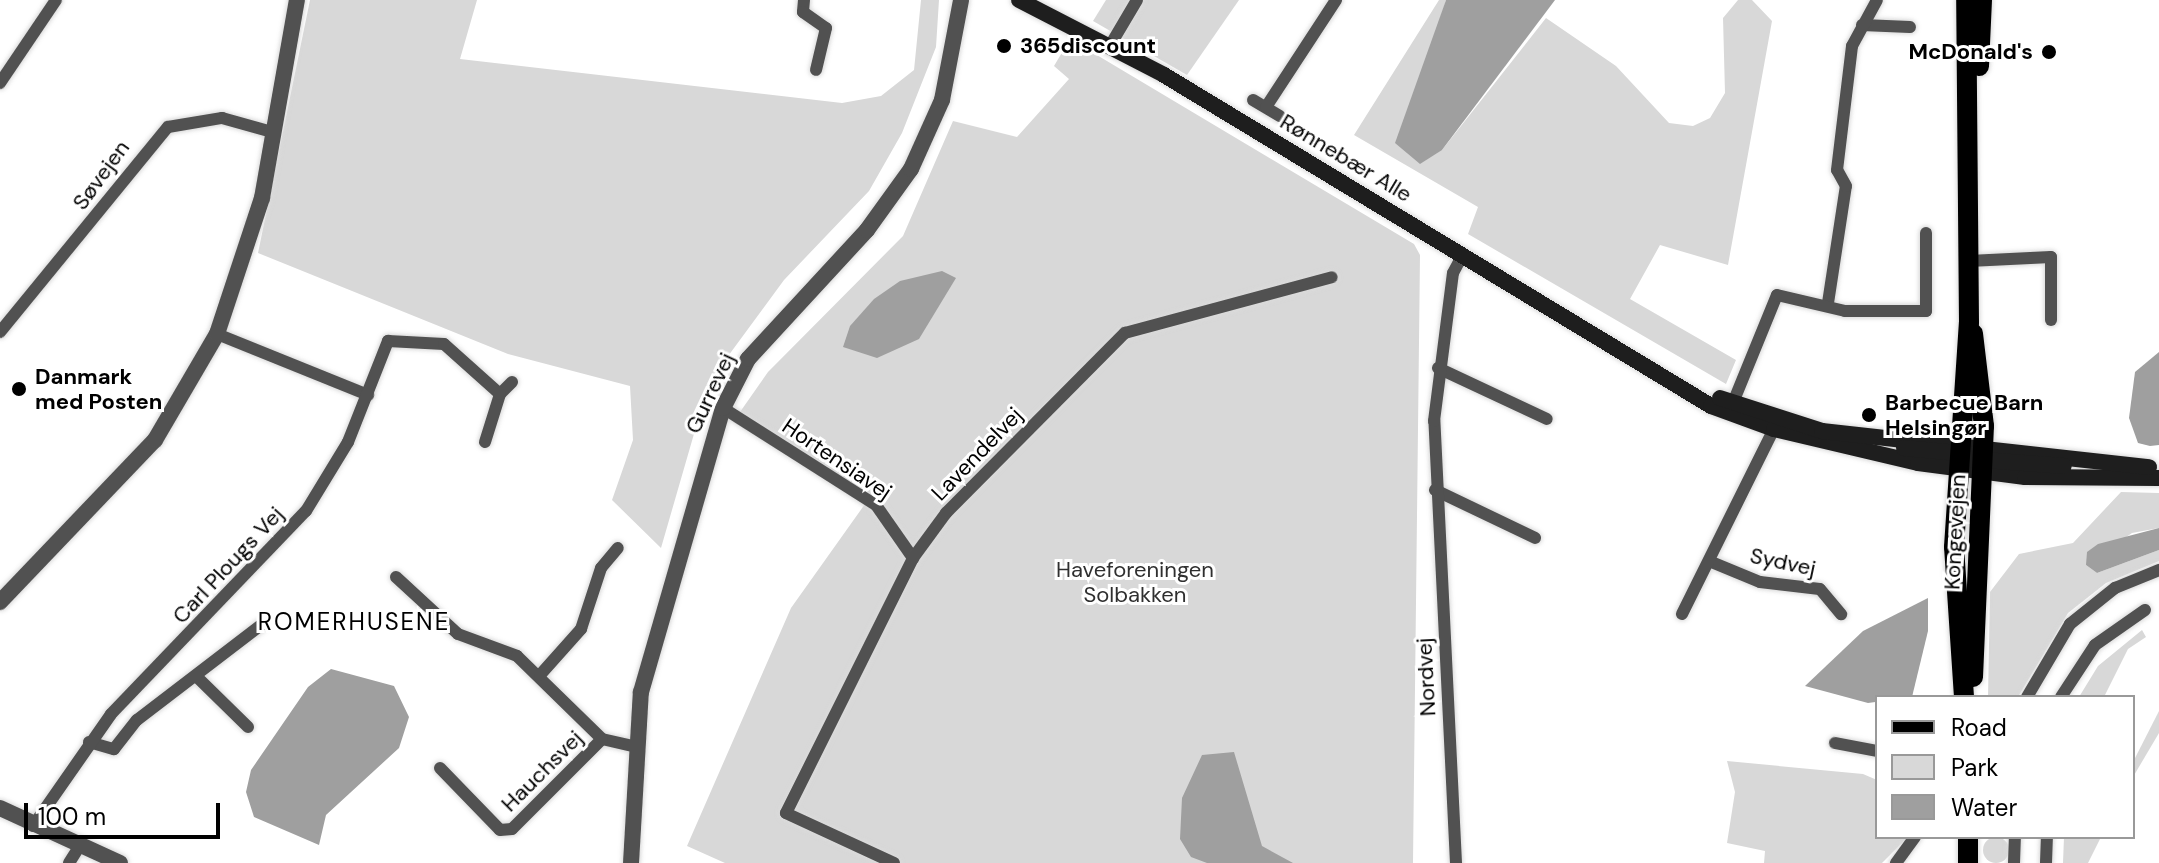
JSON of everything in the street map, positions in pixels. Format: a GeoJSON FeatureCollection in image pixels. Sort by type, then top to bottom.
{"type":"FeatureCollection","features":[{"type":"Feature","properties":{"kind":"main road","name":"Rønnebær Alle"},"geometry":{"type":"LineString","coordinates":[[1019,0],[1111,44],[1645,366],[1774,429],[1820,442],[1971,454]]}},
{"type":"Feature","properties":{"kind":"main road","name":"Kongevejen"},"geometry":{"type":"LineString","coordinates":[[1966,0],[1971,329],[1969,692]]}},
{"type":"Feature","properties":{"kind":"main road","name":"Kongevejen"},"geometry":{"type":"LineString","coordinates":[[1970,161],[1982,0]]}},
{"type":"Feature","properties":{"kind":"main road","name":"Kongevejen"},"geometry":{"type":"LineString","coordinates":[[1971,329],[1971,454]]}},
{"type":"Feature","properties":{"kind":"main road","name":"Rønnebær Alle"},"geometry":{"type":"LineString","coordinates":[[1731,408],[1822,431],[2159,478]]}},
{"type":"Feature","properties":{"kind":"main road"},"geometry":{"type":"LineString","coordinates":[[1971,454],[2159,468]]}},
{"type":"Feature","properties":{"kind":"main road"},"geometry":{"type":"LineString","coordinates":[[1968,839],[1968,863]]}},
{"type":"Feature","properties":{"kind":"street"},"geometry":{"type":"LineString","coordinates":[[0,83],[56,0]]}},
{"type":"Feature","properties":{"kind":"street"},"geometry":{"type":"LineString","coordinates":[[0,602],[155,440],[217,334],[262,198],[297,0]]}},
{"type":"Feature","properties":{"kind":"street"},"geometry":{"type":"LineString","coordinates":[[804,0],[803,12],[826,28],[816,70]]}},
{"type":"Feature","properties":{"kind":"street","name":"Gurrevej"},"geometry":{"type":"LineString","coordinates":[[631,863],[633,746],[701,468],[723,408],[748,359],[867,230],[911,169],[942,100],[961,0]]}},
{"type":"Feature","properties":{"kind":"street"},"geometry":{"type":"LineString","coordinates":[[1111,44],[1137,0]]}},
{"type":"Feature","properties":{"kind":"street"},"geometry":{"type":"LineString","coordinates":[[1266,107],[1336,0]]}},
{"type":"Feature","properties":{"kind":"street"},"geometry":{"type":"LineString","coordinates":[[1828,303],[1846,186],[1838,156],[1852,46],[1877,0]]}},
{"type":"Feature","properties":{"kind":"street"},"geometry":{"type":"LineString","coordinates":[[1862,25],[1910,27]]}},
{"type":"Feature","properties":{"kind":"street"},"geometry":{"type":"LineString","coordinates":[[1253,100],[1280,116]]}},
{"type":"Feature","properties":{"kind":"street","name":"Søvejen"},"geometry":{"type":"LineString","coordinates":[[0,332],[168,127],[222,118],[272,132]]}},
{"type":"Feature","properties":{"kind":"street"},"geometry":{"type":"LineString","coordinates":[[1731,408],[1777,295],[1828,303],[1845,311],[1926,311],[1926,233]]}},
{"type":"Feature","properties":{"kind":"street","name":"Nordvej"},"geometry":{"type":"LineString","coordinates":[[1456,863],[1435,490],[1438,368],[1463,254]]}},
{"type":"Feature","properties":{"kind":"street"},"geometry":{"type":"LineString","coordinates":[[1969,261],[2051,257],[2051,320]]}},
{"type":"Feature","properties":{"kind":"street","name":"Lavendelvej"},"geometry":{"type":"LineString","coordinates":[[894,863],[786,813],[913,558],[946,513],[1125,333],[1332,277]]}},
{"type":"Feature","properties":{"kind":"street"},"geometry":{"type":"LineString","coordinates":[[217,334],[368,395]]}},
{"type":"Feature","properties":{"kind":"street","name":"Carl Plougs Vej"},"geometry":{"type":"LineString","coordinates":[[33,826],[89,742],[306,511],[368,395],[388,341],[428,340],[457,352],[500,394]]}},
{"type":"Feature","properties":{"kind":"street"},"geometry":{"type":"LineString","coordinates":[[1438,368],[1547,419]]}},
{"type":"Feature","properties":{"kind":"street"},"geometry":{"type":"LineString","coordinates":[[485,442],[500,394],[512,382]]}},
{"type":"Feature","properties":{"kind":"street","name":"Hortensiavej"},"geometry":{"type":"LineString","coordinates":[[723,408],[876,505],[913,558]]}},
{"type":"Feature","properties":{"kind":"street","name":"Sydvej"},"geometry":{"type":"LineString","coordinates":[[1682,614],[1774,429]]}},
{"type":"Feature","properties":{"kind":"street"},"geometry":{"type":"LineString","coordinates":[[1435,490],[1535,538]]}},
{"type":"Feature","properties":{"kind":"street"},"geometry":{"type":"LineString","coordinates":[[540,675],[581,629],[601,568],[618,548]]}},
{"type":"Feature","properties":{"kind":"street","name":"Sydvej"},"geometry":{"type":"LineString","coordinates":[[1709,561],[1760,582],[1820,589],[1841,614]]}},
{"type":"Feature","properties":{"kind":"street"},"geometry":{"type":"LineString","coordinates":[[2028,695],[2070,624],[2115,588],[2159,570]]}},
{"type":"Feature","properties":{"kind":"street"},"geometry":{"type":"LineString","coordinates":[[396,577],[458,634],[517,656],[540,675],[602,739],[633,746]]}},
{"type":"Feature","properties":{"kind":"street"},"geometry":{"type":"LineString","coordinates":[[2062,695],[2095,645],[2145,610]]}},
{"type":"Feature","properties":{"kind":"street"},"geometry":{"type":"LineString","coordinates":[[89,742],[114,749],[137,720],[198,678],[260,626]]}},
{"type":"Feature","properties":{"kind":"street"},"geometry":{"type":"LineString","coordinates":[[198,678],[248,727]]}},
{"type":"Feature","properties":{"kind":"street","name":"Hauchsvej"},"geometry":{"type":"LineString","coordinates":[[440,768],[500,830],[512,829],[602,739]]}},
{"type":"Feature","properties":{"kind":"street"},"geometry":{"type":"LineString","coordinates":[[1835,743],[1875,751]]}},
{"type":"Feature","properties":{"kind":"street"},"geometry":{"type":"LineString","coordinates":[[0,808],[33,826],[120,863]]}},
{"type":"Feature","properties":{"kind":"street"},"geometry":{"type":"LineString","coordinates":[[1896,863],[1914,839]]}},
{"type":"Feature","properties":{"kind":"street"},"geometry":{"type":"LineString","coordinates":[[2014,863],[2015,839]]}},
{"type":"Feature","properties":{"kind":"street"},"geometry":{"type":"LineString","coordinates":[[2046,863],[2047,839]]}},
{"type":"Feature","properties":{"kind":"street"},"geometry":{"type":"LineString","coordinates":[[69,863],[79,847]]}},
{"type":"Feature","properties":{"kind":"green space"},"geometry":{"type":"Polygon","coordinates":[[[310,0],[477,0],[460,59],[842,103],[881,96],[914,70],[921,0],[939,0],[936,47],[902,133],[869,191],[784,280],[709,382],[661,548],[612,500],[633,440],[630,386],[508,354],[258,253],[310,0]]]}},
{"type":"Feature","properties":{"kind":"green space"},"geometry":{"type":"Polygon","coordinates":[[[1106,0],[1239,0],[1187,75],[1093,21],[1106,0]]]}},
{"type":"Feature","properties":{"kind":"green space"},"geometry":{"type":"Polygon","coordinates":[[[1439,0],[1446,0],[1428,57],[1442,150],[1546,18],[1616,66],[1669,123],[1693,126],[1710,118],[1725,93],[1723,18],[1738,0],[1752,0],[1772,21],[1728,265],[1660,245],[1630,299],[1736,360],[1726,384],[1468,234],[1478,207],[1354,135],[1439,0]]]}},
{"type":"Feature","properties":{"kind":"green space","name":"Haveforeningen Solbakken"},"geometry":{"type":"Polygon","coordinates":[[[1070,39],[1414,244],[1420,255],[1413,863],[725,863],[687,846],[791,608],[865,504],[733,422],[768,372],[903,236],[953,121],[1017,137],[1069,79],[1054,66],[1070,39]]]}},
{"type":"Feature","properties":{"kind":"green space"},"geometry":{"type":"Polygon","coordinates":[[[2121,492],[2159,493],[2159,528],[2132,533],[2086,565],[2097,573],[2159,550],[2159,561],[2106,583],[2068,613],[2019,695],[1988,695],[1990,592],[2019,554],[2073,543],[2121,492]]]}},
{"type":"Feature","properties":{"kind":"green space"},"geometry":{"type":"Polygon","coordinates":[[[2142,630],[2146,637],[2128,649],[2105,695],[2080,695],[2098,666],[2142,630]]]}},
{"type":"Feature","properties":{"kind":"green space"},"geometry":{"type":"Polygon","coordinates":[[[2159,711],[2159,733],[2135,774],[2135,758],[2159,711]]]}},
{"type":"Feature","properties":{"kind":"green space"},"geometry":{"type":"Polygon","coordinates":[[[1727,761],[1863,774],[1875,779],[1875,839],[1906,839],[1882,863],[1764,863],[1765,851],[1727,843],[1735,792],[1727,761]]]}},
{"type":"Feature","properties":{"kind":"green space"},"geometry":{"type":"Polygon","coordinates":[[[1990,839],[2002,839],[2008,845],[2008,855],[2001,862],[1991,862],[1984,855],[1984,845],[1990,839]]]}},
{"type":"Feature","properties":{"kind":"green space"},"geometry":{"type":"Polygon","coordinates":[[[2064,839],[2100,839],[2088,863],[2063,863],[2064,839]]]}},
{"type":"Feature","properties":{"kind":"water"},"geometry":{"type":"Polygon","coordinates":[[[1446,0],[1555,0],[1442,150],[1420,164],[1395,143],[1446,0]]]}},
{"type":"Feature","properties":{"kind":"water"},"geometry":{"type":"Polygon","coordinates":[[[942,271],[956,278],[919,339],[877,358],[843,347],[850,326],[874,299],[900,281],[942,271]]]}},
{"type":"Feature","properties":{"kind":"water"},"geometry":{"type":"Polygon","coordinates":[[[2159,352],[2159,445],[2150,446],[2138,443],[2129,418],[2135,372],[2159,352]]]}},
{"type":"Feature","properties":{"kind":"water"},"geometry":{"type":"Polygon","coordinates":[[[2159,528],[2159,550],[2097,573],[2086,565],[2087,552],[2098,544],[2159,528]]]}},
{"type":"Feature","properties":{"kind":"water"},"geometry":{"type":"Polygon","coordinates":[[[1928,598],[1928,631],[1912,695],[1875,695],[1875,702],[1868,703],[1805,686],[1863,631],[1928,598]]]}},
{"type":"Feature","properties":{"kind":"water"},"geometry":{"type":"Polygon","coordinates":[[[331,669],[394,686],[409,717],[399,748],[326,815],[319,845],[254,817],[246,792],[251,770],[308,687],[331,669]]]}},
{"type":"Feature","properties":{"kind":"water"},"geometry":{"type":"Polygon","coordinates":[[[1234,752],[1262,846],[1293,863],[1207,863],[1191,857],[1180,839],[1182,798],[1202,755],[1234,752]]]}},
{"type":"Feature","properties":{"kind":"place","name":"365discount"},"geometry":{"type":"Point","coordinates":[1004,46]}},
{"type":"Feature","properties":{"kind":"place","name":"McDonald's"},"geometry":{"type":"Point","coordinates":[2049,52]}},
{"type":"Feature","properties":{"kind":"place","name":"Danmark med Posten"},"geometry":{"type":"Point","coordinates":[19,389]}},
{"type":"Feature","properties":{"kind":"place","name":"Barbecue Barn Helsingør"},"geometry":{"type":"Point","coordinates":[1869,415]}},
{"type":"Feature","properties":{"kind":"district","name":"ROMERHUSENE"},"geometry":{"type":"Point","coordinates":[354,622]}}]}
